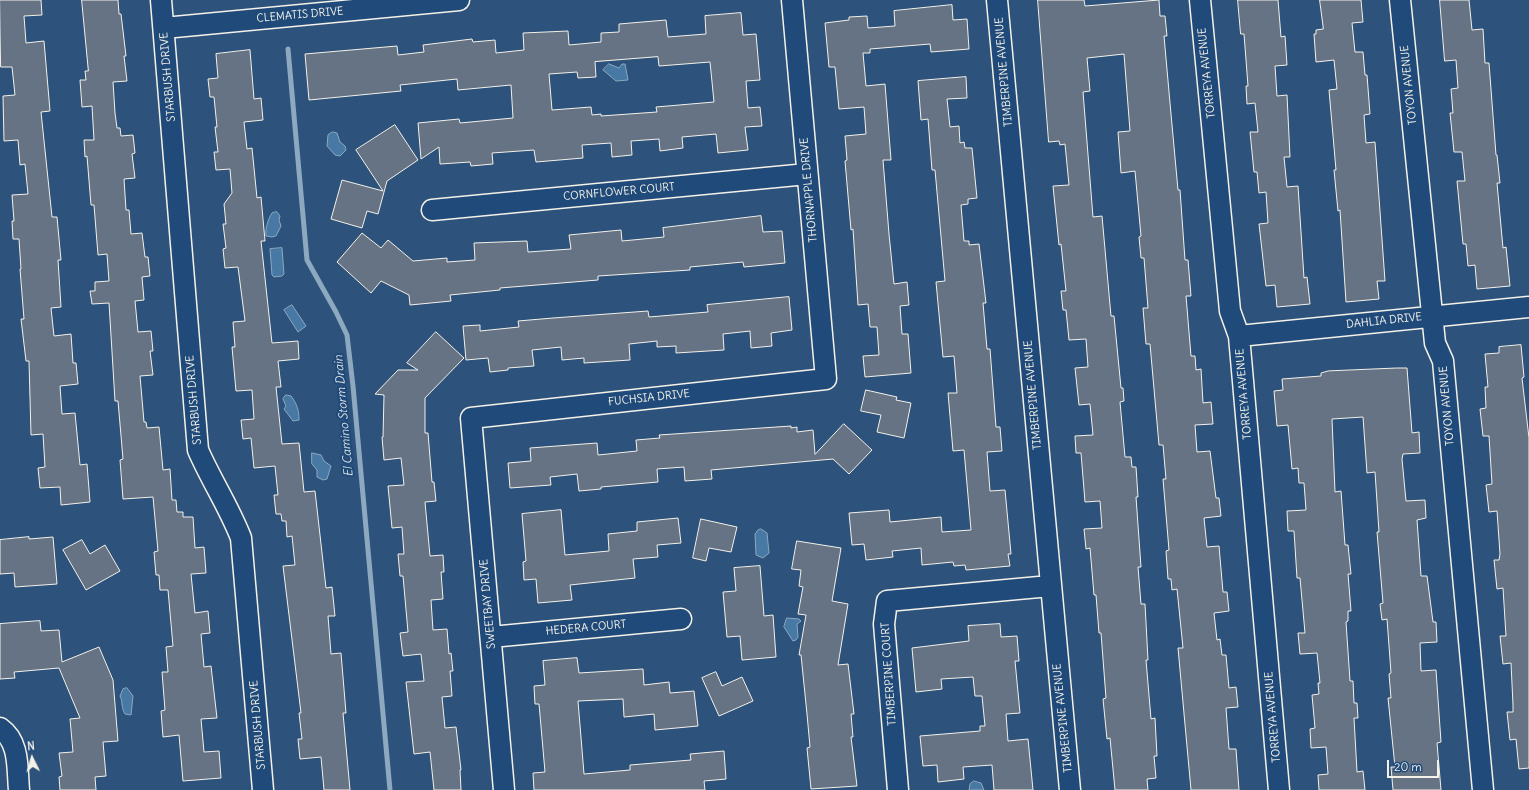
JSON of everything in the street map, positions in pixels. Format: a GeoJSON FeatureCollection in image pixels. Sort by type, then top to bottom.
{"type":"FeatureCollection","features":[{"type":"Feature","properties":{"kind":"street","name":"STARBUSH DRIVE"},"geometry":{"type":"LineString","coordinates":[[161,0],[198,450],[206,469],[233,516],[241,538],[264,790]]}},
{"type":"Feature","properties":{"kind":"street","name":"CLEMATIS DRIVE"},"geometry":{"type":"LineString","coordinates":[[164,28],[459,0]]}},
{"type":"Feature","properties":{"kind":"street","name":"THORNAPPLE DRIVE"},"geometry":{"type":"LineString","coordinates":[[792,0],[826,379]]}},
{"type":"Feature","properties":{"kind":"street","name":"TIMBERPINE AVENUE"},"geometry":{"type":"LineString","coordinates":[[997,0],[1070,790]]}},
{"type":"Feature","properties":{"kind":"street","name":"TORREYA AVENUE"},"geometry":{"type":"LineString","coordinates":[[1200,0],[1230,311],[1239,336],[1279,790]]}},
{"type":"Feature","properties":{"kind":"street","name":"TOYON AVENUE"},"geometry":{"type":"LineString","coordinates":[[1400,0],[1435,343],[1443,361],[1483,790]]}},
{"type":"Feature","properties":{"kind":"street","name":"CORNFLOWER COURT"},"geometry":{"type":"LineString","coordinates":[[432,210],[807,174]]}},
{"type":"Feature","properties":{"kind":"street","name":"DAHLIA DRIVE"},"geometry":{"type":"LineString","coordinates":[[1239,336],[1529,307]]}},
{"type":"Feature","properties":{"kind":"street","name":"FUCHSIA DRIVE"},"geometry":{"type":"LineString","coordinates":[[471,418],[826,379]]}},
{"type":"Feature","properties":{"kind":"street","name":"SWEETBAY DRIVE"},"geometry":{"type":"LineString","coordinates":[[471,418],[504,790]]}},
{"type":"Feature","properties":{"kind":"street","name":"TIMBERPINE COURT"},"geometry":{"type":"LineString","coordinates":[[898,790],[884,624],[887,601],[1050,586]]}},
{"type":"Feature","properties":{"kind":"street","name":"HEDERA COURT"},"geometry":{"type":"LineString","coordinates":[[490,637],[681,619]]}},
{"type":"Feature","properties":{"kind":"street"},"geometry":{"type":"LineString","coordinates":[[1,729],[12,740],[15,747],[20,790]]}},
{"type":"Feature","properties":{"kind":"water"},"geometry":{"type":"Polygon","coordinates":[[[609,64],[619,68],[622,64],[625,64],[628,80],[616,81],[603,70],[609,64]]]}},
{"type":"Feature","properties":{"kind":"water"},"geometry":{"type":"Polygon","coordinates":[[[333,132],[337,133],[340,142],[345,146],[346,150],[340,156],[335,155],[327,146],[328,135],[333,132]]]}},
{"type":"Feature","properties":{"kind":"water"},"geometry":{"type":"Polygon","coordinates":[[[277,212],[280,216],[279,220],[281,226],[276,236],[266,236],[266,227],[269,218],[272,213],[277,212]]]}},
{"type":"Feature","properties":{"kind":"water"},"geometry":{"type":"Polygon","coordinates":[[[282,248],[284,274],[282,276],[274,277],[272,275],[270,249],[282,248]]]}},
{"type":"Feature","properties":{"kind":"water"},"geometry":{"type":"Polygon","coordinates":[[[292,305],[306,326],[298,332],[284,310],[292,305]]]}},
{"type":"Feature","properties":{"kind":"water"},"geometry":{"type":"Polygon","coordinates":[[[286,395],[291,396],[295,402],[299,420],[293,421],[284,409],[286,406],[283,399],[286,395]]]}},
{"type":"Feature","properties":{"kind":"water"},"geometry":{"type":"Polygon","coordinates":[[[312,453],[321,455],[324,461],[331,466],[327,479],[323,480],[317,477],[317,470],[312,464],[312,453]]]}},
{"type":"Feature","properties":{"kind":"water"},"geometry":{"type":"Polygon","coordinates":[[[761,529],[767,533],[769,553],[763,558],[756,555],[755,534],[761,529]]]}},
{"type":"Feature","properties":{"kind":"water"},"geometry":{"type":"Polygon","coordinates":[[[787,618],[799,619],[801,621],[797,624],[798,637],[793,641],[784,627],[787,618]]]}},
{"type":"Feature","properties":{"kind":"water"},"geometry":{"type":"Polygon","coordinates":[[[127,688],[133,696],[131,715],[125,714],[120,696],[123,689],[127,688]]]}},
{"type":"Feature","properties":{"kind":"water"},"geometry":{"type":"Polygon","coordinates":[[[974,781],[981,783],[984,790],[969,790],[970,784],[974,781]]]}},
{"type":"Feature","properties":{"kind":"building"},"geometry":{"type":"Polygon","coordinates":[[[0,0],[41,0],[42,15],[24,16],[26,43],[44,41],[50,111],[41,112],[52,217],[57,217],[61,260],[58,260],[61,307],[51,308],[54,336],[71,334],[73,363],[76,363],[78,384],[60,386],[62,414],[75,413],[80,465],[87,464],[90,502],[61,505],[60,487],[40,488],[38,468],[45,467],[43,434],[31,435],[29,361],[26,361],[21,319],[24,319],[19,239],[13,239],[12,221],[14,221],[12,195],[28,194],[25,164],[20,165],[18,140],[4,141],[3,96],[15,95],[12,67],[1,67],[0,0]]]}},
{"type":"Feature","properties":{"kind":"building"},"geometry":{"type":"Polygon","coordinates":[[[82,0],[118,0],[119,14],[121,14],[126,56],[124,56],[127,81],[113,82],[115,113],[117,128],[120,128],[121,136],[133,135],[135,153],[132,154],[135,178],[124,179],[126,210],[129,210],[131,234],[142,233],[145,257],[148,257],[150,276],[142,277],[144,300],[135,301],[138,332],[151,331],[153,351],[150,351],[153,375],[140,376],[144,422],[146,422],[147,428],[159,427],[163,470],[170,469],[172,500],[176,500],[177,512],[183,512],[183,517],[193,517],[195,548],[204,547],[206,573],[191,574],[195,613],[208,611],[210,633],[201,634],[204,667],[211,666],[217,718],[201,719],[204,752],[219,751],[221,778],[183,781],[179,735],[163,737],[161,711],[165,710],[162,672],[168,672],[166,647],[173,646],[168,590],[160,590],[159,575],[156,575],[154,552],[158,551],[153,497],[123,499],[120,460],[123,459],[118,401],[115,401],[109,303],[92,304],[90,291],[95,291],[95,282],[109,281],[107,254],[98,255],[94,205],[91,205],[87,156],[85,157],[84,140],[94,140],[92,106],[82,107],[80,80],[86,80],[85,71],[88,71],[82,0]]]}},
{"type":"Feature","properties":{"kind":"building"},"geometry":{"type":"Polygon","coordinates":[[[1038,0],[1084,0],[1085,6],[1159,0],[1160,16],[1165,16],[1167,36],[1164,36],[1178,190],[1180,190],[1185,260],[1188,260],[1191,296],[1186,296],[1191,356],[1195,356],[1196,370],[1201,369],[1203,403],[1211,402],[1213,424],[1195,425],[1197,452],[1210,451],[1216,498],[1219,498],[1221,516],[1204,518],[1207,547],[1219,546],[1223,592],[1227,592],[1229,611],[1214,613],[1217,640],[1220,639],[1222,655],[1226,655],[1229,688],[1236,687],[1238,707],[1226,708],[1229,749],[1236,749],[1239,790],[1191,790],[1178,648],[1183,648],[1177,589],[1172,590],[1171,579],[1168,579],[1166,551],[1169,550],[1163,479],[1166,479],[1163,445],[1159,445],[1150,344],[1146,344],[1143,308],[1148,308],[1144,258],[1141,258],[1139,237],[1141,236],[1135,171],[1121,173],[1118,132],[1130,131],[1124,54],[1087,58],[1090,91],[1083,92],[1093,217],[1102,216],[1111,316],[1114,316],[1121,388],[1123,388],[1124,401],[1120,402],[1125,457],[1131,457],[1132,467],[1136,467],[1138,497],[1136,497],[1141,567],[1138,567],[1141,604],[1145,604],[1148,660],[1146,660],[1151,719],[1155,718],[1157,756],[1154,756],[1156,778],[1147,779],[1148,790],[1115,790],[1110,738],[1107,739],[1103,699],[1106,698],[1101,633],[1099,633],[1096,595],[1094,595],[1090,548],[1086,549],[1084,529],[1102,528],[1100,501],[1085,502],[1081,453],[1076,453],[1075,436],[1093,435],[1090,404],[1079,405],[1075,368],[1088,367],[1086,339],[1069,340],[1066,310],[1063,310],[1061,291],[1066,291],[1061,244],[1059,245],[1053,186],[1069,185],[1065,144],[1060,145],[1059,141],[1049,142],[1038,0]]]}},
{"type":"Feature","properties":{"kind":"building"},"geometry":{"type":"Polygon","coordinates":[[[1238,0],[1278,0],[1281,37],[1285,36],[1287,65],[1275,66],[1277,96],[1287,95],[1290,157],[1284,157],[1287,187],[1298,186],[1304,278],[1307,277],[1310,304],[1277,307],[1275,285],[1266,286],[1259,224],[1268,223],[1266,192],[1259,193],[1257,172],[1254,172],[1250,132],[1258,132],[1255,103],[1247,104],[1246,86],[1248,86],[1244,34],[1241,34],[1238,0]]]}},
{"type":"Feature","properties":{"kind":"building"},"geometry":{"type":"Polygon","coordinates":[[[1320,0],[1361,0],[1363,22],[1352,23],[1355,52],[1363,52],[1365,75],[1367,75],[1370,114],[1364,115],[1366,143],[1375,142],[1385,281],[1377,281],[1379,299],[1346,302],[1340,210],[1338,211],[1334,170],[1336,170],[1329,90],[1337,89],[1334,60],[1316,62],[1314,34],[1316,34],[1316,30],[1323,29],[1320,0]]]}},
{"type":"Feature","properties":{"kind":"building"},"geometry":{"type":"Polygon","coordinates":[[[1440,0],[1469,0],[1472,30],[1483,29],[1485,63],[1489,63],[1496,155],[1500,183],[1497,183],[1503,248],[1506,247],[1510,286],[1477,289],[1475,265],[1468,266],[1466,244],[1463,244],[1457,181],[1465,181],[1462,152],[1454,152],[1450,113],[1453,113],[1451,89],[1458,88],[1456,60],[1445,61],[1440,0]]]}},
{"type":"Feature","properties":{"kind":"building"},"geometry":{"type":"Polygon","coordinates":[[[952,5],[953,20],[967,19],[969,49],[931,52],[930,44],[870,49],[870,53],[863,53],[866,86],[885,84],[891,160],[883,160],[889,234],[894,284],[907,282],[909,305],[900,306],[902,334],[908,334],[911,373],[865,377],[863,356],[879,355],[877,327],[870,327],[868,304],[858,305],[853,229],[851,230],[845,161],[847,160],[845,136],[866,134],[864,107],[839,109],[835,67],[829,67],[825,23],[849,20],[849,17],[867,16],[868,28],[895,26],[894,11],[952,5]]]}},
{"type":"Feature","properties":{"kind":"building"},"geometry":{"type":"Polygon","coordinates":[[[741,13],[743,35],[756,34],[760,80],[746,81],[748,108],[760,107],[762,126],[745,127],[748,150],[718,153],[716,134],[682,137],[683,148],[660,151],[659,139],[631,141],[632,155],[612,157],[611,143],[582,145],[583,158],[536,162],[534,150],[492,153],[493,164],[471,166],[470,162],[440,164],[439,147],[421,159],[418,123],[459,119],[460,123],[513,118],[511,85],[458,90],[457,79],[400,85],[401,91],[309,100],[305,54],[397,46],[398,55],[424,52],[423,45],[472,39],[473,42],[495,40],[496,53],[524,50],[523,33],[568,31],[569,45],[601,42],[601,33],[619,32],[619,24],[666,20],[668,37],[706,34],[705,16],[741,13]],[[658,57],[595,62],[596,77],[578,78],[577,72],[549,74],[552,110],[591,107],[592,115],[601,114],[601,116],[657,112],[656,107],[714,102],[710,62],[659,66],[658,57]]]}},
{"type":"Feature","properties":{"kind":"building"},"geometry":{"type":"Polygon","coordinates":[[[250,50],[254,99],[261,98],[263,120],[244,122],[247,149],[252,148],[257,198],[261,197],[265,241],[261,241],[272,343],[298,341],[299,359],[278,361],[281,387],[276,387],[282,444],[299,443],[304,492],[315,491],[326,588],[332,587],[335,616],[328,616],[331,654],[341,653],[346,713],[343,713],[350,790],[324,790],[321,757],[300,759],[298,739],[302,739],[299,713],[301,713],[283,566],[295,565],[292,536],[287,537],[286,521],[282,521],[281,514],[276,514],[274,495],[278,495],[275,466],[254,468],[251,438],[243,439],[241,420],[254,419],[252,390],[236,391],[232,347],[235,347],[233,322],[245,321],[238,267],[225,268],[223,249],[226,248],[223,224],[226,224],[224,204],[232,193],[230,169],[216,170],[214,152],[218,152],[215,127],[217,127],[214,97],[210,97],[208,79],[218,78],[216,54],[250,50]]]}},
{"type":"Feature","properties":{"kind":"building"},"geometry":{"type":"Polygon","coordinates":[[[966,77],[967,98],[947,99],[950,127],[959,126],[960,143],[964,142],[965,148],[972,148],[977,198],[968,199],[968,204],[961,205],[964,241],[969,241],[969,245],[979,244],[986,303],[983,303],[987,349],[990,349],[996,427],[1000,427],[1002,451],[987,452],[990,491],[1005,490],[1011,554],[1008,554],[1010,566],[966,570],[965,565],[954,566],[953,562],[922,565],[921,548],[892,551],[893,557],[866,560],[864,544],[852,545],[849,513],[889,510],[890,522],[941,517],[942,532],[971,530],[964,450],[953,451],[948,393],[957,393],[954,356],[943,357],[936,282],[945,281],[935,170],[932,170],[928,119],[921,120],[918,81],[966,77]]]}},
{"type":"Feature","properties":{"kind":"building"},"geometry":{"type":"Polygon","coordinates":[[[395,125],[418,160],[387,181],[378,214],[367,211],[362,228],[331,219],[342,180],[383,191],[356,150],[395,125]]]}},
{"type":"Feature","properties":{"kind":"building"},"geometry":{"type":"Polygon","coordinates":[[[761,216],[763,232],[782,231],[785,263],[744,267],[743,262],[690,267],[690,270],[598,276],[598,280],[500,288],[500,290],[450,295],[451,301],[410,305],[409,295],[381,281],[371,293],[337,262],[362,233],[381,248],[388,240],[413,261],[447,258],[447,262],[475,260],[474,243],[527,241],[528,252],[571,249],[569,235],[621,230],[622,241],[664,237],[663,228],[761,216]]]}},
{"type":"Feature","properties":{"kind":"building"},"geometry":{"type":"Polygon","coordinates":[[[789,297],[792,330],[771,333],[772,346],[751,348],[750,331],[723,334],[724,350],[676,353],[676,346],[657,347],[657,341],[629,344],[630,360],[584,363],[584,358],[562,360],[561,347],[532,350],[534,366],[508,368],[508,370],[490,372],[488,358],[466,360],[463,326],[480,325],[480,331],[519,327],[518,321],[553,318],[648,311],[649,317],[708,312],[707,305],[789,297]]]}},
{"type":"Feature","properties":{"kind":"building"},"geometry":{"type":"Polygon","coordinates":[[[436,332],[464,358],[425,398],[425,433],[428,433],[432,482],[434,482],[436,501],[425,502],[430,556],[443,555],[444,572],[441,572],[443,599],[431,600],[433,630],[447,629],[449,654],[451,653],[453,671],[450,671],[452,696],[442,697],[445,728],[456,727],[461,770],[461,790],[434,790],[430,752],[414,754],[406,682],[424,681],[421,654],[403,656],[400,633],[408,632],[403,576],[400,576],[398,554],[404,554],[402,527],[392,528],[388,486],[404,485],[401,458],[384,460],[382,437],[384,395],[375,394],[398,370],[418,370],[407,363],[436,332]]]}},
{"type":"Feature","properties":{"kind":"building"},"geometry":{"type":"Polygon","coordinates":[[[1521,345],[1524,377],[1522,378],[1529,438],[1529,768],[1519,769],[1516,739],[1510,740],[1507,712],[1513,712],[1511,663],[1503,664],[1500,636],[1506,636],[1503,588],[1497,589],[1494,560],[1499,560],[1500,554],[1497,511],[1489,512],[1486,485],[1492,484],[1489,436],[1483,436],[1480,409],[1486,408],[1485,387],[1488,387],[1485,354],[1499,353],[1499,347],[1521,345]]]}},
{"type":"Feature","properties":{"kind":"building"},"geometry":{"type":"Polygon","coordinates":[[[1407,368],[1412,433],[1419,432],[1420,453],[1403,454],[1402,459],[1406,501],[1425,500],[1426,518],[1417,520],[1421,576],[1427,576],[1433,622],[1436,622],[1437,642],[1420,643],[1421,671],[1436,670],[1441,742],[1437,743],[1441,790],[1393,790],[1391,767],[1395,767],[1388,698],[1391,698],[1389,674],[1391,673],[1387,619],[1382,620],[1380,604],[1383,603],[1377,532],[1379,532],[1375,472],[1367,473],[1363,417],[1332,419],[1335,492],[1341,491],[1345,545],[1348,545],[1351,574],[1348,574],[1351,611],[1348,611],[1348,621],[1346,622],[1350,681],[1353,681],[1354,703],[1357,703],[1358,718],[1354,718],[1357,772],[1363,771],[1365,790],[1319,790],[1318,775],[1328,774],[1326,747],[1311,748],[1310,729],[1315,728],[1312,695],[1319,694],[1318,683],[1320,683],[1317,653],[1300,654],[1298,633],[1305,633],[1300,578],[1297,578],[1294,531],[1288,531],[1287,511],[1306,510],[1304,483],[1299,483],[1298,468],[1292,469],[1288,425],[1277,426],[1274,391],[1283,390],[1282,379],[1321,376],[1321,373],[1328,371],[1407,368]]]}},
{"type":"Feature","properties":{"kind":"building"},"geometry":{"type":"Polygon","coordinates":[[[866,390],[897,397],[896,400],[911,403],[904,438],[877,432],[881,415],[861,411],[866,390]]]}},
{"type":"Feature","properties":{"kind":"building"},"geometry":{"type":"Polygon","coordinates":[[[844,424],[872,450],[849,474],[833,459],[711,470],[712,479],[685,481],[684,467],[657,469],[658,482],[601,487],[601,489],[579,491],[577,474],[550,477],[551,485],[510,488],[508,463],[531,461],[530,448],[597,443],[598,455],[637,451],[636,440],[660,438],[659,435],[791,426],[791,428],[797,427],[797,432],[813,430],[815,454],[844,424]]]}},
{"type":"Feature","properties":{"kind":"building"},"geometry":{"type":"Polygon","coordinates":[[[561,510],[565,555],[609,551],[608,534],[637,531],[637,522],[678,518],[681,543],[657,545],[658,557],[633,559],[635,578],[570,585],[572,600],[538,603],[536,579],[524,580],[523,562],[526,561],[522,514],[561,510]]]}},
{"type":"Feature","properties":{"kind":"building"},"geometry":{"type":"Polygon","coordinates":[[[701,519],[737,527],[731,552],[709,548],[706,561],[693,558],[701,519]]]}},
{"type":"Feature","properties":{"kind":"building"},"geometry":{"type":"Polygon","coordinates":[[[29,537],[29,539],[53,537],[57,584],[15,587],[14,573],[0,574],[0,540],[29,537]]]}},
{"type":"Feature","properties":{"kind":"building"},"geometry":{"type":"Polygon","coordinates":[[[82,540],[90,554],[105,545],[120,571],[86,590],[63,550],[82,540]]]}},
{"type":"Feature","properties":{"kind":"building"},"geometry":{"type":"Polygon","coordinates":[[[797,541],[841,548],[832,601],[848,604],[838,665],[848,664],[854,714],[851,714],[853,737],[851,737],[857,786],[811,789],[807,748],[810,747],[801,655],[799,655],[806,615],[798,614],[803,587],[799,586],[801,570],[792,569],[797,541]]]}},
{"type":"Feature","properties":{"kind":"building"},"geometry":{"type":"Polygon","coordinates":[[[760,566],[764,616],[773,615],[776,657],[742,660],[740,636],[727,637],[723,592],[736,591],[734,568],[760,566]]]}},
{"type":"Feature","properties":{"kind":"building"},"geometry":{"type":"Polygon","coordinates":[[[40,621],[41,631],[59,630],[62,662],[99,647],[113,680],[118,741],[103,742],[106,776],[95,777],[96,790],[60,790],[59,777],[62,776],[59,753],[73,752],[70,719],[80,718],[59,668],[14,672],[15,678],[0,679],[0,624],[40,621]]]}},
{"type":"Feature","properties":{"kind":"building"},"geometry":{"type":"Polygon","coordinates":[[[1000,624],[1001,637],[1017,636],[1019,661],[1015,661],[1020,713],[1006,714],[1008,741],[1028,739],[1033,790],[994,790],[992,765],[963,767],[964,779],[938,782],[937,765],[923,766],[920,736],[980,731],[980,726],[985,726],[982,696],[975,696],[973,677],[941,679],[942,689],[916,692],[912,648],[969,641],[968,626],[1000,624]]]}},
{"type":"Feature","properties":{"kind":"building"},"geometry":{"type":"Polygon","coordinates":[[[577,658],[579,673],[643,669],[644,685],[669,682],[670,693],[694,691],[698,726],[655,730],[654,714],[624,717],[623,699],[578,701],[584,774],[630,770],[630,765],[691,760],[690,754],[724,751],[726,779],[704,781],[705,790],[534,790],[533,773],[545,772],[539,704],[535,704],[534,686],[545,685],[543,661],[577,658]]]}},
{"type":"Feature","properties":{"kind":"building"},"geometry":{"type":"Polygon","coordinates":[[[716,672],[722,686],[742,677],[753,701],[719,716],[702,678],[716,672]]]}},
{"type":"Feature","properties":{"kind":"waterway","name":"El Camino Storm Drain"},"geometry":{"type":"LineString","coordinates":[[288,49],[307,260],[347,335],[390,790]]}}]}
